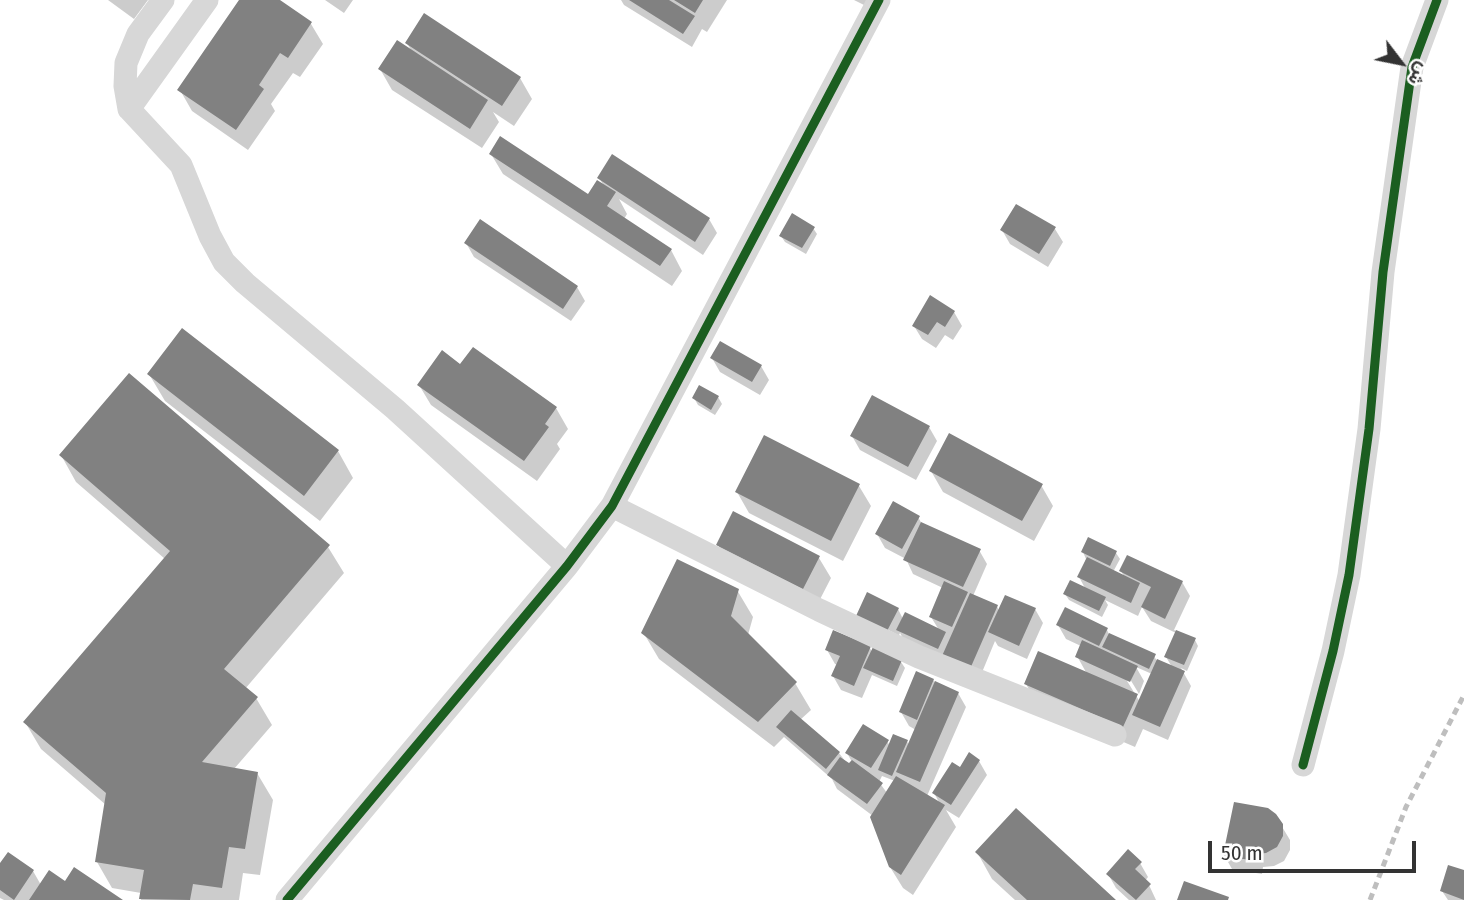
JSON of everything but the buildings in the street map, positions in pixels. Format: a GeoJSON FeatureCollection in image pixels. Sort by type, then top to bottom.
{"type":"FeatureCollection","features":[{"type":"Feature","properties":{"kind":"street"},"geometry":{"type":"LineString","coordinates":[[163,0],[138,34],[126,63],[125,86],[129,109],[181,165],[210,236],[225,262],[395,409],[568,566]]}},
{"type":"Feature","properties":{"kind":"street"},"geometry":{"type":"LineString","coordinates":[[129,109],[207,0]]}},
{"type":"Feature","properties":{"kind":"street"},"geometry":{"type":"LineString","coordinates":[[287,900],[568,566],[612,506],[879,0]]}},
{"type":"Feature","properties":{"kind":"street"},"geometry":{"type":"LineString","coordinates":[[1303,765],[1333,651],[1349,575],[1369,429],[1383,272],[1412,67],[1437,0]]}},
{"type":"Feature","properties":{"kind":"street"},"geometry":{"type":"LineString","coordinates":[[612,506],[919,657],[1115,735]]}},
{"type":"Feature","properties":{"kind":"railway"},"geometry":{"type":"LineString","coordinates":[[1370,900],[1406,807],[1464,695]]}},
{"type":"Feature","properties":{"kind":"cycle path"},"geometry":{"type":"LineString","coordinates":[[287,900],[567,566],[612,506],[879,0]]}},
{"type":"Feature","properties":{"kind":"cycle path"},"geometry":{"type":"LineString","coordinates":[[1303,765],[1333,651],[1349,575],[1369,429],[1383,272],[1412,67],[1437,0]]}}]}
